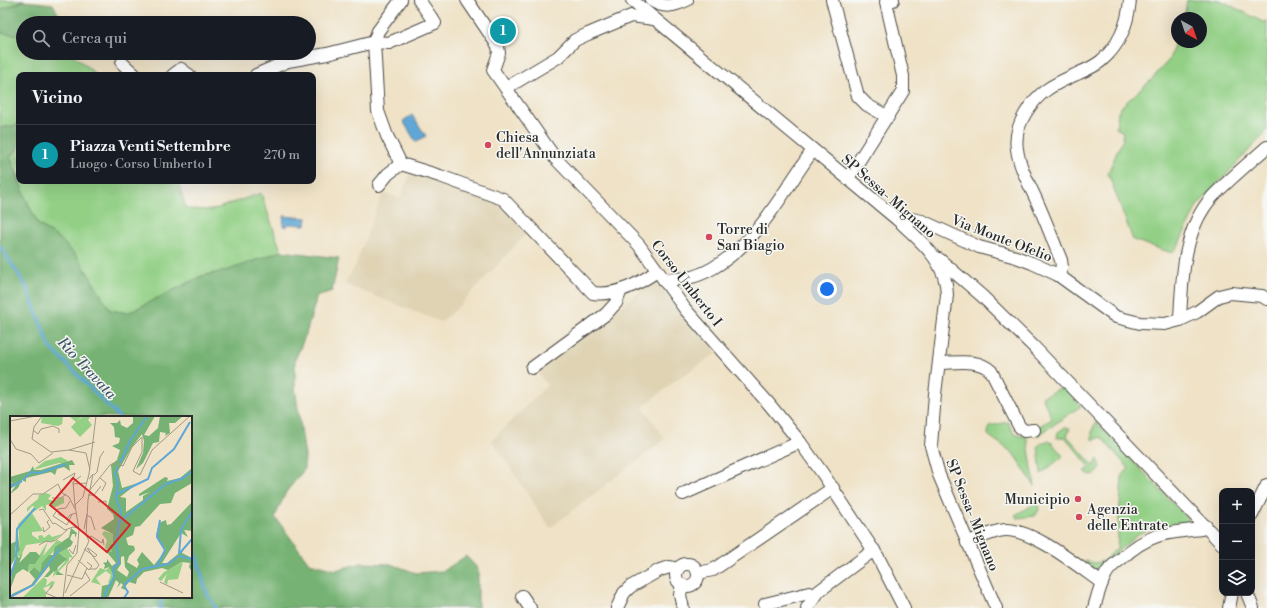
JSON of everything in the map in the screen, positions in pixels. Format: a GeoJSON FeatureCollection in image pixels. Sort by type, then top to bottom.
{"type":"FeatureCollection","features":[{"type":"Feature","properties":{"kind":"street"},"geometry":{"type":"LineString","coordinates":[[401,0],[378,31],[374,42],[378,112],[387,136],[401,164],[440,176],[503,199],[589,290],[600,294],[621,290],[640,282],[658,271]]}},
{"type":"Feature","properties":{"kind":"street"},"geometry":{"type":"LineString","coordinates":[[316,56],[374,42],[389,43],[435,23],[419,0]]}},
{"type":"Feature","properties":{"kind":"street","name":"Corso Umberto I"},"geometry":{"type":"LineString","coordinates":[[467,0],[498,46],[499,53],[493,70],[555,158],[648,256],[688,313],[780,417],[800,442],[833,488],[874,550],[904,608]]}},
{"type":"Feature","properties":{"kind":"street","name":"SP Sessa- Mignano"},"geometry":{"type":"LineString","coordinates":[[632,0],[657,19],[898,220],[933,254],[943,272],[948,288],[931,446],[936,468],[996,608]]}},
{"type":"Feature","properties":{"kind":"street"},"geometry":{"type":"LineString","coordinates":[[651,0],[658,4],[670,6],[687,0]]}},
{"type":"Feature","properties":{"kind":"street"},"geometry":{"type":"LineString","coordinates":[[832,0],[858,96],[867,105],[888,117]]}},
{"type":"Feature","properties":{"kind":"street"},"geometry":{"type":"LineString","coordinates":[[848,178],[900,98],[904,85],[886,2],[893,0]]}},
{"type":"Feature","properties":{"kind":"street"},"geometry":{"type":"LineString","coordinates":[[1058,275],[1062,267],[1061,260],[1022,169],[1017,149],[1018,132],[1030,106],[1041,92],[1056,83],[1100,63],[1109,54],[1121,38],[1130,0]]}},
{"type":"Feature","properties":{"kind":"street"},"geometry":{"type":"LineString","coordinates":[[506,88],[558,57],[575,40],[588,34],[631,16],[642,16],[657,19]]}},
{"type":"Feature","properties":{"kind":"street"},"geometry":{"type":"LineString","coordinates":[[263,72],[294,60]]}},
{"type":"Feature","properties":{"kind":"street"},"geometry":{"type":"LineString","coordinates":[[122,63],[132,72]]}},
{"type":"Feature","properties":{"kind":"street"},"geometry":{"type":"LineString","coordinates":[[1180,320],[1181,290],[1186,257],[1194,226],[1213,197],[1267,147]]}},
{"type":"Feature","properties":{"kind":"street"},"geometry":{"type":"LineString","coordinates":[[665,282],[673,278],[687,279],[720,264],[752,237],[813,150]]}},
{"type":"Feature","properties":{"kind":"street"},"geometry":{"type":"LineString","coordinates":[[379,185],[388,174],[401,164]]}},
{"type":"Feature","properties":{"kind":"street","name":"Via Monte Ofelio"},"geometry":{"type":"LineString","coordinates":[[898,220],[912,218],[922,221],[968,243],[1016,257],[1058,275],[1116,317],[1140,323],[1165,324],[1180,320],[1197,312],[1219,296],[1242,293],[1262,296],[1267,299]]}},
{"type":"Feature","properties":{"kind":"street"},"geometry":{"type":"LineString","coordinates":[[933,254],[982,296],[1029,342],[1219,541]]}},
{"type":"Feature","properties":{"kind":"street"},"geometry":{"type":"LineString","coordinates":[[532,368],[606,314],[616,303],[621,290]]}},
{"type":"Feature","properties":{"kind":"street"},"geometry":{"type":"LineString","coordinates":[[939,363],[978,363],[986,366],[991,371],[1019,426],[1024,431],[1034,430]]}},
{"type":"Feature","properties":{"kind":"street"},"geometry":{"type":"LineString","coordinates":[[683,494],[800,442]]}},
{"type":"Feature","properties":{"kind":"street"},"geometry":{"type":"LineString","coordinates":[[1255,509],[1267,485]]}},
{"type":"Feature","properties":{"kind":"street"},"geometry":{"type":"LineString","coordinates":[[698,573],[713,570],[833,488]]}},
{"type":"Feature","properties":{"kind":"street"},"geometry":{"type":"LineString","coordinates":[[1094,608],[1102,583],[1110,569],[1143,541],[1167,532],[1201,529],[1206,526]]}},
{"type":"Feature","properties":{"kind":"street"},"geometry":{"type":"LineString","coordinates":[[967,543],[995,532],[1016,531],[1037,539],[1102,583]]}},
{"type":"Feature","properties":{"kind":"street"},"geometry":{"type":"LineString","coordinates":[[808,608],[819,590],[874,550]]}},
{"type":"Feature","properties":{"kind":"street"},"geometry":{"type":"LineString","coordinates":[[617,608],[624,593],[630,587],[660,570],[670,567],[678,569],[685,565],[690,565],[696,569],[698,573],[696,583],[687,586],[682,585],[676,578],[678,569]]}},
{"type":"Feature","properties":{"kind":"street"},"geometry":{"type":"LineString","coordinates":[[682,585],[680,595],[683,608]]}},
{"type":"Feature","properties":{"kind":"street"},"geometry":{"type":"LineString","coordinates":[[765,604],[809,593],[816,595]]}},
{"type":"Feature","properties":{"kind":"street"},"geometry":{"type":"LineString","coordinates":[[522,596],[530,608]]}},
{"type":"Feature","properties":{"kind":"street"},"geometry":{"type":"LineString","coordinates":[[1229,608],[1231,596]]}},
{"type":"Feature","properties":{"kind":"street"},"geometry":{"type":"LineString","coordinates":[[1248,596],[1253,608]]}},
{"type":"Feature","properties":{"kind":"shaded area"},"geometry":{"type":"Polygon","coordinates":[[[411,171],[496,202],[527,233],[457,308],[441,322],[344,284],[354,269],[383,192],[400,199],[411,171]]]}},
{"type":"Feature","properties":{"kind":"shaded area"},"geometry":{"type":"Polygon","coordinates":[[[658,278],[717,353],[676,380],[643,407],[665,439],[550,528],[492,440],[547,385],[536,370],[658,278]]]}},
{"type":"Feature","properties":{"kind":"green space"},"geometry":{"type":"Polygon","coordinates":[[[0,0],[24,0],[0,10],[0,0]]]}},
{"type":"Feature","properties":{"kind":"green space"},"geometry":{"type":"Polygon","coordinates":[[[1187,0],[1220,0],[1263,22],[1267,21],[1267,87],[1265,92],[1267,131],[1197,206],[1178,246],[1172,253],[1133,240],[1108,173],[1123,138],[1123,132],[1116,128],[1118,112],[1123,105],[1151,80],[1169,60],[1173,48],[1207,48],[1207,12],[1185,12],[1187,0]]]}},
{"type":"Feature","properties":{"kind":"green space"},"geometry":{"type":"Polygon","coordinates":[[[23,1],[53,4],[59,16],[16,16],[16,34],[0,33],[0,10],[23,1]]]}},
{"type":"Feature","properties":{"kind":"green space"},"geometry":{"type":"Polygon","coordinates":[[[0,33],[16,34],[16,60],[79,60],[93,72],[16,72],[16,125],[0,128],[0,33]]]}},
{"type":"Feature","properties":{"kind":"green space"},"geometry":{"type":"Polygon","coordinates":[[[16,125],[16,151],[10,156],[16,172],[16,184],[20,184],[38,224],[61,240],[79,259],[110,310],[128,313],[202,276],[229,270],[281,251],[339,258],[332,291],[317,296],[306,334],[295,360],[295,388],[305,456],[304,470],[286,492],[275,517],[309,563],[336,570],[362,563],[391,564],[416,573],[443,571],[466,556],[478,569],[478,608],[0,608],[0,128],[16,125]]]}},
{"type":"Feature","properties":{"kind":"green space"},"geometry":{"type":"Polygon","coordinates":[[[16,151],[16,172],[10,156],[16,151]]]}},
{"type":"Feature","properties":{"kind":"green space"},"geometry":{"type":"Polygon","coordinates":[[[20,184],[179,184],[186,209],[212,210],[261,193],[281,251],[229,270],[202,276],[128,313],[110,310],[79,259],[61,240],[38,224],[20,184]]]}},
{"type":"Feature","properties":{"kind":"green space"},"geometry":{"type":"Polygon","coordinates":[[[1063,387],[1081,406],[1036,437],[1041,425],[1052,419],[1042,397],[1063,387]]]}},
{"type":"Feature","properties":{"kind":"green space"},"geometry":{"type":"Polygon","coordinates":[[[1008,422],[1014,434],[1027,437],[1035,486],[1013,453],[988,435],[989,426],[1008,422]]]}},
{"type":"Feature","properties":{"kind":"green space"},"geometry":{"type":"Polygon","coordinates":[[[1096,422],[1188,519],[1188,522],[1156,527],[1140,533],[1096,570],[1084,562],[1095,563],[1104,561],[1117,548],[1122,475],[1129,469],[1101,437],[1092,440],[1092,430],[1096,422]]]}},
{"type":"Feature","properties":{"kind":"green space"},"geometry":{"type":"Polygon","coordinates":[[[1064,428],[1070,428],[1067,436],[1094,466],[1098,459],[1101,468],[1097,473],[1092,475],[1084,471],[1091,468],[1065,437],[1057,438],[1058,432],[1064,428]]]}},
{"type":"Feature","properties":{"kind":"green space"},"geometry":{"type":"Polygon","coordinates":[[[1048,441],[1052,443],[1063,456],[1041,474],[1038,446],[1043,442],[1048,441]]]}},
{"type":"Feature","properties":{"kind":"green space"},"geometry":{"type":"Polygon","coordinates":[[[1038,502],[1039,510],[1035,516],[1017,518],[1015,515],[1038,502]]]}},
{"type":"Feature","properties":{"kind":"water"},"geometry":{"type":"Polygon","coordinates":[[[412,115],[426,136],[416,142],[403,121],[412,115]]]}},
{"type":"Feature","properties":{"kind":"water"},"geometry":{"type":"Polygon","coordinates":[[[284,216],[307,218],[306,225],[288,224],[287,227],[283,226],[284,216]]]}},
{"type":"Feature","properties":{"kind":"waterway","name":"Rio Travata"},"geometry":{"type":"LineString","coordinates":[[0,246],[26,286],[50,347],[118,416]]}},
{"type":"Feature","properties":{"kind":"waterway"},"geometry":{"type":"LineString","coordinates":[[192,540],[207,594],[216,608]]}},
{"type":"Feature","properties":{"kind":"waterway"},"geometry":{"type":"LineString","coordinates":[[160,608],[161,598]]}},
{"type":"Feature","properties":{"kind":"place","name":"Piazza Venti Settembre"},"geometry":{"type":"Point","coordinates":[503,31]}},
{"type":"Feature","properties":{"kind":"place","name":"Chiesa dell'Annunziata"},"geometry":{"type":"Point","coordinates":[488,145]}},
{"type":"Feature","properties":{"kind":"place","name":"Torre di San Biagio"},"geometry":{"type":"Point","coordinates":[709,237]}},
{"type":"Feature","properties":{"kind":"place","name":"Municipio"},"geometry":{"type":"Point","coordinates":[1078,499]}},
{"type":"Feature","properties":{"kind":"place","name":"Agenzia delle Entrate"},"geometry":{"type":"Point","coordinates":[1079,517]}}]}
